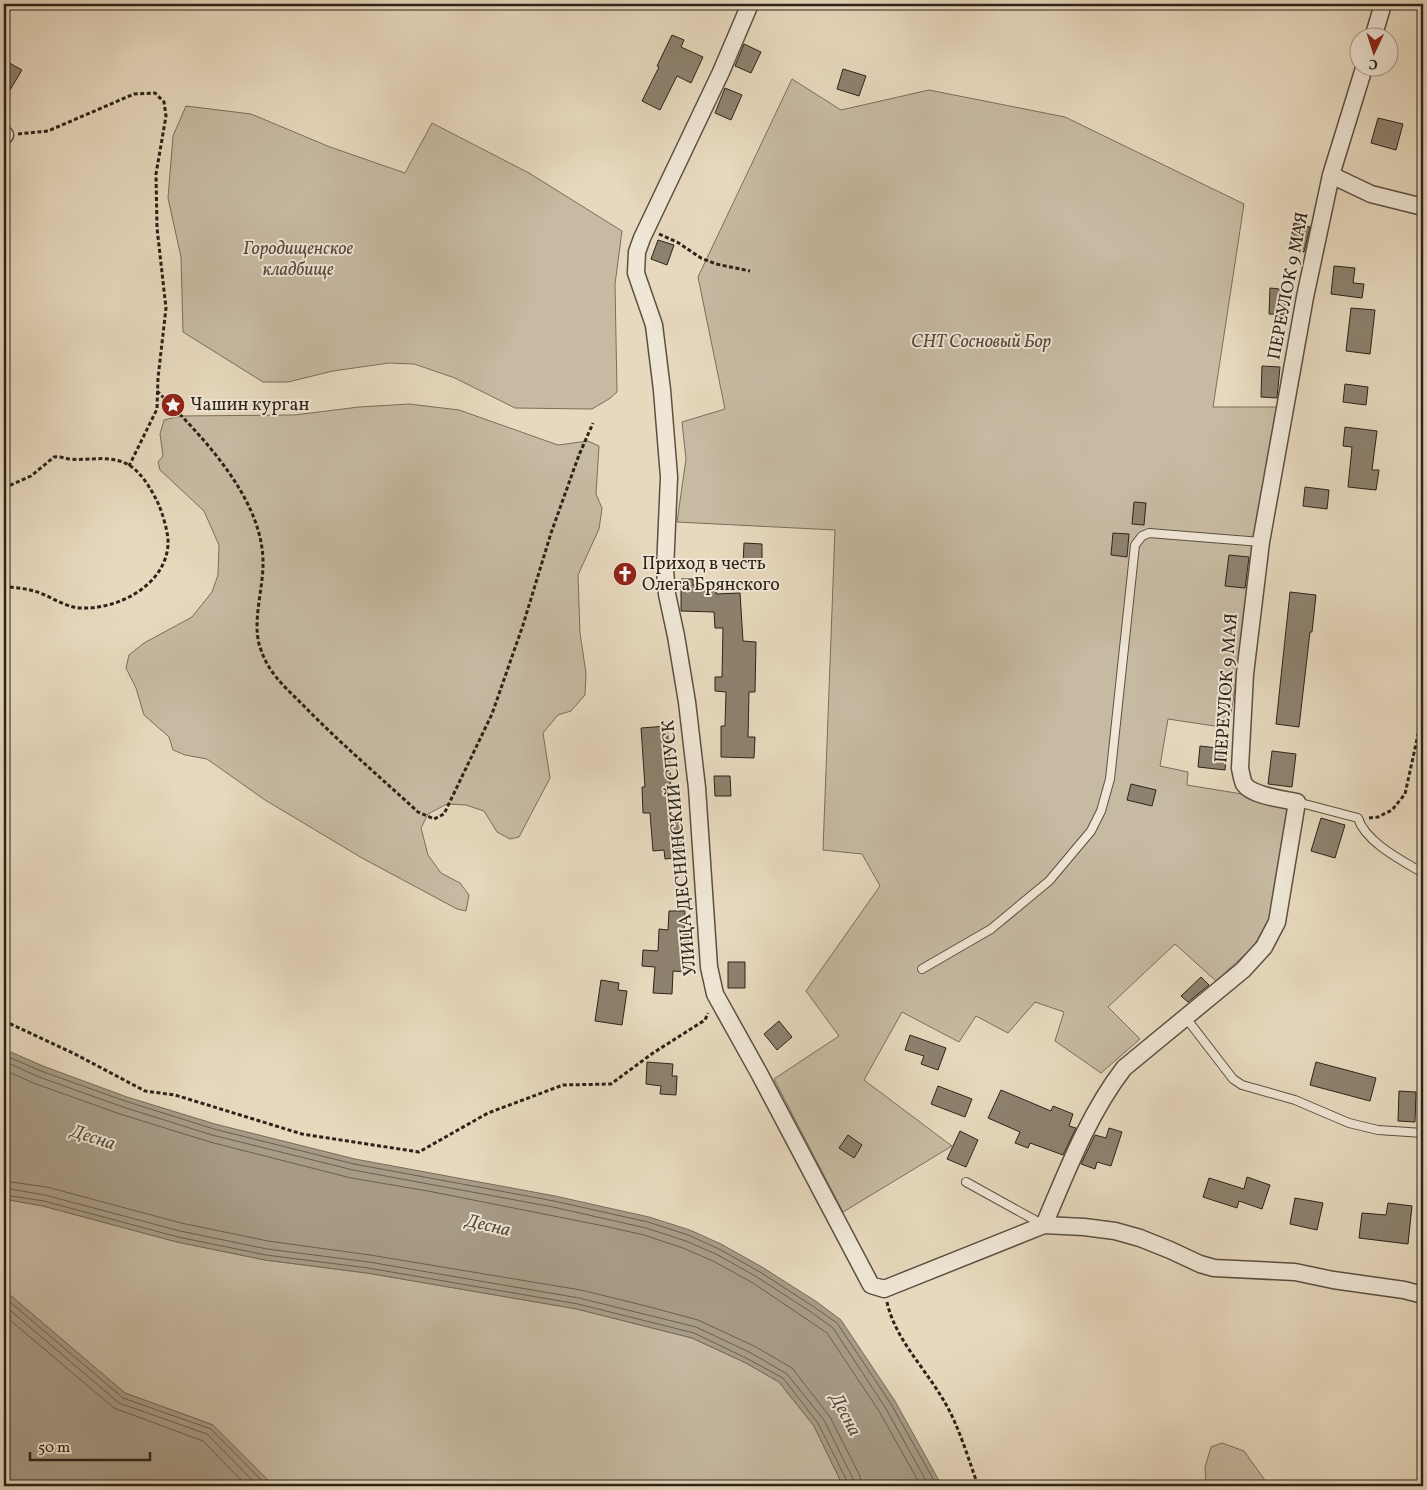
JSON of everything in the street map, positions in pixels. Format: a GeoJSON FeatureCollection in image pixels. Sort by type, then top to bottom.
{"type":"FeatureCollection","features":[{"type":"Feature","properties":{"kind":"street","name":"УЛИЦА ДЕСНИНСКИЙ СПУСК"},"geometry":{"type":"LineString","coordinates":[[750,4],[721,72],[637,252],[636,273],[654,325],[662,390],[669,476],[665,570],[666,594],[676,636],[687,702],[697,788],[709,967],[715,994],[759,1072],[871,1285],[884,1289]]}},
{"type":"Feature","properties":{"kind":"street"},"geometry":{"type":"LineString","coordinates":[[1375,28],[1383,4]]}},
{"type":"Feature","properties":{"kind":"street","name":"ПЕРЕУЛОК 9 МАЯ"},"geometry":{"type":"LineString","coordinates":[[1297,802],[1259,794],[1249,789],[1243,782],[1240,768],[1244,674],[1261,542],[1305,297],[1331,175],[1361,78]]}},
{"type":"Feature","properties":{"kind":"street"},"geometry":{"type":"LineString","coordinates":[[1331,175],[1371,194],[1423,207]]}},
{"type":"Feature","properties":{"kind":"street"},"geometry":{"type":"LineString","coordinates":[[1044,1225],[1077,1148],[1108,1089],[1124,1068],[1243,970],[1264,948],[1277,922],[1297,802]]}},
{"type":"Feature","properties":{"kind":"street"},"geometry":{"type":"LineString","coordinates":[[884,1289],[1044,1225],[1115,1231],[1214,1268],[1295,1272],[1333,1280],[1404,1290],[1423,1295]]}},
{"type":"Feature","properties":{"kind":"lane"},"geometry":{"type":"LineString","coordinates":[[922,969],[991,929],[1049,881],[1092,831],[1101,811],[1110,779],[1135,545],[1142,536],[1149,533],[1261,542]]}},
{"type":"Feature","properties":{"kind":"lane"},"geometry":{"type":"LineString","coordinates":[[1297,802],[1358,818],[1360,826],[1374,840],[1398,858],[1423,873]]}},
{"type":"Feature","properties":{"kind":"lane"},"geometry":{"type":"LineString","coordinates":[[1186,1018],[1233,1079],[1242,1085],[1295,1100],[1349,1124],[1378,1130],[1423,1133]]}},
{"type":"Feature","properties":{"kind":"lane"},"geometry":{"type":"LineString","coordinates":[[966,1182],[1044,1225]]}},
{"type":"Feature","properties":{"kind":"path"},"geometry":{"type":"LineString","coordinates":[[4,135],[48,131],[134,94],[155,93],[164,102],[166,116],[156,174],[157,228],[166,308],[157,391],[157,409],[129,466]]}},
{"type":"Feature","properties":{"kind":"path"},"geometry":{"type":"LineString","coordinates":[[647,228],[677,242],[701,258],[716,264],[750,271]]}},
{"type":"Feature","properties":{"kind":"path"},"geometry":{"type":"LineString","coordinates":[[157,391],[198,432],[221,461],[250,507],[260,532],[264,564],[256,633],[260,650],[272,674],[329,732],[418,812],[434,819],[444,814],[492,714],[523,625],[551,534],[579,455],[593,423]]}},
{"type":"Feature","properties":{"kind":"path"},"geometry":{"type":"LineString","coordinates":[[4,488],[31,476],[54,457],[68,459],[111,458],[129,466],[153,492],[161,510],[168,543],[166,558],[147,586],[127,599],[111,605],[79,608],[35,591],[4,586]]}},
{"type":"Feature","properties":{"kind":"path"},"geometry":{"type":"LineString","coordinates":[[1358,818],[1378,817],[1392,810],[1404,794],[1423,712]]}},
{"type":"Feature","properties":{"kind":"path"},"geometry":{"type":"LineString","coordinates":[[4,1021],[73,1053],[145,1091],[174,1096],[302,1134],[419,1152],[488,1113],[563,1085],[611,1084],[653,1053],[705,1020],[715,994]]}},
{"type":"Feature","properties":{"kind":"path"},"geometry":{"type":"LineString","coordinates":[[884,1289],[889,1310],[898,1332],[945,1402],[978,1486]]}},
{"type":"Feature","properties":{"kind":"green space","name":"СНТ Сосновый Бор"},"geometry":{"type":"Polygon","coordinates":[[[792,79],[841,110],[929,90],[1065,117],[1244,204],[1213,407],[1281,407],[1245,610],[1228,728],[1168,719],[1160,766],[1188,772],[1187,785],[1242,794],[1288,808],[1270,917],[1254,946],[1216,981],[1175,944],[1108,1007],[1140,1039],[1101,1073],[1055,1041],[1064,1012],[1035,1002],[1008,1033],[976,1016],[959,1042],[902,1012],[864,1080],[952,1146],[843,1212],[774,1079],[839,1036],[806,991],[880,886],[862,854],[823,850],[835,530],[677,522],[686,459],[682,422],[725,409],[698,277],[792,79]]]}},
{"type":"Feature","properties":{"kind":"green space","name":"Городищенское кладбище"},"geometry":{"type":"Polygon","coordinates":[[[186,106],[251,114],[330,147],[405,173],[432,123],[529,173],[622,231],[615,284],[617,392],[592,409],[515,408],[455,378],[414,364],[389,363],[333,371],[288,382],[263,382],[183,332],[181,257],[168,198],[173,136],[186,106]]]}},
{"type":"Feature","properties":{"kind":"green space"},"geometry":{"type":"Polygon","coordinates":[[[409,404],[459,410],[558,445],[588,441],[599,446],[596,494],[602,508],[599,529],[578,575],[580,633],[586,673],[585,695],[571,711],[558,715],[543,733],[550,778],[519,837],[510,839],[497,832],[484,811],[466,805],[447,804],[428,814],[421,828],[428,855],[441,873],[460,883],[469,895],[466,911],[457,909],[362,858],[265,800],[207,759],[185,755],[173,750],[169,737],[144,715],[136,688],[126,668],[129,655],[144,643],[192,617],[212,592],[218,575],[219,545],[204,511],[160,470],[158,462],[163,456],[160,434],[164,420],[181,416],[294,415],[359,407],[409,404]]]}},
{"type":"Feature","properties":{"kind":"green space"},"geometry":{"type":"Polygon","coordinates":[[[4,1199],[43,1206],[177,1242],[265,1260],[367,1273],[577,1309],[692,1338],[746,1363],[779,1382],[814,1426],[843,1486],[274,1486],[213,1425],[125,1393],[4,1290],[4,1199]]]}},
{"type":"Feature","properties":{"kind":"green space"},"geometry":{"type":"Polygon","coordinates":[[[1222,1443],[1244,1451],[1269,1486],[1206,1486],[1205,1467],[1211,1447],[1222,1443]]]}},
{"type":"Feature","properties":{"kind":"water","name":"Десна"},"geometry":{"type":"Polygon","coordinates":[[[4,1049],[43,1066],[127,1097],[215,1124],[355,1159],[555,1196],[649,1217],[690,1230],[721,1244],[762,1267],[817,1302],[841,1320],[895,1401],[942,1486],[843,1486],[814,1426],[779,1382],[746,1363],[692,1338],[577,1309],[367,1273],[265,1260],[177,1242],[43,1206],[4,1199],[4,1049]]]}},
{"type":"Feature","properties":{"kind":"water"},"geometry":{"type":"Polygon","coordinates":[[[4,1290],[125,1393],[213,1425],[274,1486],[4,1486],[4,1290]]]}},
{"type":"Feature","properties":{"kind":"building"},"geometry":{"type":"Polygon","coordinates":[[[672,35],[684,40],[681,47],[703,57],[691,83],[677,76],[660,110],[642,101],[672,35]]]}},
{"type":"Feature","properties":{"kind":"building"},"geometry":{"type":"Polygon","coordinates":[[[744,44],[761,52],[751,73],[735,66],[744,44]]]}},
{"type":"Feature","properties":{"kind":"building"},"geometry":{"type":"Polygon","coordinates":[[[4,60],[22,70],[4,100],[4,60]]]}},
{"type":"Feature","properties":{"kind":"building"},"geometry":{"type":"Polygon","coordinates":[[[843,69],[866,76],[859,96],[837,89],[843,69]]]}},
{"type":"Feature","properties":{"kind":"building"},"geometry":{"type":"Polygon","coordinates":[[[725,88],[742,95],[731,120],[715,113],[725,88]]]}},
{"type":"Feature","properties":{"kind":"building"},"geometry":{"type":"Polygon","coordinates":[[[1378,118],[1403,124],[1396,150],[1371,143],[1378,118]]]}},
{"type":"Feature","properties":{"kind":"building"},"geometry":{"type":"Polygon","coordinates":[[[1294,223],[1310,227],[1304,252],[1289,249],[1294,223]]]}},
{"type":"Feature","properties":{"kind":"building"},"geometry":{"type":"Polygon","coordinates":[[[658,240],[674,245],[667,265],[651,259],[658,240]]]}},
{"type":"Feature","properties":{"kind":"building"},"geometry":{"type":"Polygon","coordinates":[[[1334,266],[1355,268],[1353,283],[1364,284],[1362,298],[1331,294],[1334,266]]]}},
{"type":"Feature","properties":{"kind":"building"},"geometry":{"type":"Polygon","coordinates":[[[1270,288],[1289,290],[1288,315],[1269,314],[1270,288]]]}},
{"type":"Feature","properties":{"kind":"building"},"geometry":{"type":"Polygon","coordinates":[[[1351,308],[1375,310],[1370,354],[1346,351],[1351,308]]]}},
{"type":"Feature","properties":{"kind":"building"},"geometry":{"type":"Polygon","coordinates":[[[1262,366],[1280,367],[1277,398],[1261,397],[1262,366]]]}},
{"type":"Feature","properties":{"kind":"building"},"geometry":{"type":"Polygon","coordinates":[[[1345,384],[1368,387],[1366,405],[1343,402],[1345,384]]]}},
{"type":"Feature","properties":{"kind":"building"},"geometry":{"type":"Polygon","coordinates":[[[1345,427],[1377,431],[1372,470],[1379,470],[1376,490],[1348,487],[1352,447],[1343,446],[1345,427]]]}},
{"type":"Feature","properties":{"kind":"building"},"geometry":{"type":"Polygon","coordinates":[[[1305,487],[1329,490],[1327,509],[1303,506],[1305,487]]]}},
{"type":"Feature","properties":{"kind":"building"},"geometry":{"type":"Polygon","coordinates":[[[1134,502],[1146,503],[1144,525],[1132,524],[1134,502]]]}},
{"type":"Feature","properties":{"kind":"building"},"geometry":{"type":"Polygon","coordinates":[[[1113,533],[1129,534],[1127,557],[1111,555],[1113,533]]]}},
{"type":"Feature","properties":{"kind":"building"},"geometry":{"type":"Polygon","coordinates":[[[744,543],[762,544],[762,564],[743,564],[744,543]]]}},
{"type":"Feature","properties":{"kind":"building"},"geometry":{"type":"Polygon","coordinates":[[[1229,555],[1249,557],[1245,588],[1225,586],[1229,555]]]}},
{"type":"Feature","properties":{"kind":"building"},"geometry":{"type":"Polygon","coordinates":[[[681,579],[693,579],[693,585],[717,586],[716,594],[740,593],[743,641],[756,642],[755,692],[749,692],[748,737],[755,737],[754,758],[721,757],[721,726],[725,726],[726,692],[715,691],[715,677],[722,677],[723,628],[715,628],[714,612],[681,611],[681,579]]]}},
{"type":"Feature","properties":{"kind":"building"},"geometry":{"type":"Polygon","coordinates":[[[1290,592],[1316,595],[1299,727],[1276,724],[1290,592]]]}},
{"type":"Feature","properties":{"kind":"building"},"geometry":{"type":"Polygon","coordinates":[[[667,726],[671,823],[680,822],[683,857],[665,859],[664,850],[653,851],[650,813],[643,813],[642,787],[645,787],[641,728],[667,726]]]}},
{"type":"Feature","properties":{"kind":"building"},"geometry":{"type":"Polygon","coordinates":[[[1200,746],[1227,749],[1225,770],[1198,767],[1200,746]]]}},
{"type":"Feature","properties":{"kind":"building"},"geometry":{"type":"Polygon","coordinates":[[[1272,751],[1296,754],[1292,787],[1268,784],[1272,751]]]}},
{"type":"Feature","properties":{"kind":"building"},"geometry":{"type":"Polygon","coordinates":[[[714,776],[730,776],[731,796],[715,796],[714,776]]]}},
{"type":"Feature","properties":{"kind":"building"},"geometry":{"type":"Polygon","coordinates":[[[1131,784],[1156,790],[1152,806],[1127,800],[1131,784]]]}},
{"type":"Feature","properties":{"kind":"building"},"geometry":{"type":"Polygon","coordinates":[[[1321,818],[1345,825],[1335,858],[1311,851],[1321,818]]]}},
{"type":"Feature","properties":{"kind":"building"},"geometry":{"type":"Polygon","coordinates":[[[669,911],[685,911],[684,934],[689,934],[686,972],[673,971],[672,994],[653,993],[655,967],[642,966],[643,950],[658,951],[659,929],[668,930],[669,911]]]}},
{"type":"Feature","properties":{"kind":"building"},"geometry":{"type":"Polygon","coordinates":[[[728,962],[745,962],[745,988],[728,988],[728,962]]]}},
{"type":"Feature","properties":{"kind":"building"},"geometry":{"type":"Polygon","coordinates":[[[1201,977],[1209,985],[1188,1002],[1181,996],[1201,977]]]}},
{"type":"Feature","properties":{"kind":"building"},"geometry":{"type":"Polygon","coordinates":[[[601,980],[619,983],[618,990],[627,991],[622,1025],[595,1021],[601,980]]]}},
{"type":"Feature","properties":{"kind":"building"},"geometry":{"type":"Polygon","coordinates":[[[779,1021],[792,1037],[777,1050],[764,1034],[779,1021]]]}},
{"type":"Feature","properties":{"kind":"building"},"geometry":{"type":"Polygon","coordinates":[[[910,1035],[946,1048],[938,1070],[921,1064],[924,1056],[905,1050],[910,1035]]]}},
{"type":"Feature","properties":{"kind":"building"},"geometry":{"type":"Polygon","coordinates":[[[647,1062],[673,1064],[672,1076],[677,1076],[676,1095],[660,1094],[661,1086],[646,1084],[647,1062]]]}},
{"type":"Feature","properties":{"kind":"building"},"geometry":{"type":"Polygon","coordinates":[[[1316,1062],[1376,1078],[1370,1101],[1310,1085],[1316,1062]]]}},
{"type":"Feature","properties":{"kind":"building"},"geometry":{"type":"Polygon","coordinates":[[[938,1086],[972,1099],[965,1117],[931,1104],[938,1086]]]}},
{"type":"Feature","properties":{"kind":"building"},"geometry":{"type":"Polygon","coordinates":[[[1001,1090],[1051,1111],[1053,1106],[1073,1114],[1069,1126],[1076,1128],[1063,1155],[1030,1143],[1028,1148],[1015,1143],[1020,1132],[988,1118],[1001,1090]]]}},
{"type":"Feature","properties":{"kind":"building"},"geometry":{"type":"Polygon","coordinates":[[[1399,1091],[1416,1092],[1415,1122],[1398,1121],[1399,1091]]]}},
{"type":"Feature","properties":{"kind":"building"},"geometry":{"type":"Polygon","coordinates":[[[1109,1128],[1122,1132],[1111,1166],[1097,1162],[1095,1169],[1081,1164],[1095,1135],[1106,1138],[1109,1128]]]}},
{"type":"Feature","properties":{"kind":"building"},"geometry":{"type":"Polygon","coordinates":[[[960,1131],[978,1140],[966,1167],[947,1159],[960,1131]]]}},
{"type":"Feature","properties":{"kind":"building"},"geometry":{"type":"Polygon","coordinates":[[[848,1135],[862,1145],[854,1158],[839,1148],[848,1135]]]}},
{"type":"Feature","properties":{"kind":"building"},"geometry":{"type":"Polygon","coordinates":[[[1247,1177],[1270,1185],[1262,1209],[1239,1201],[1237,1208],[1203,1197],[1209,1178],[1244,1189],[1247,1177]]]}},
{"type":"Feature","properties":{"kind":"building"},"geometry":{"type":"Polygon","coordinates":[[[1295,1198],[1323,1203],[1317,1230],[1290,1224],[1295,1198]]]}},
{"type":"Feature","properties":{"kind":"building"},"geometry":{"type":"Polygon","coordinates":[[[1388,1203],[1412,1206],[1408,1244],[1359,1238],[1362,1213],[1386,1215],[1388,1203]]]}},
{"type":"Feature","properties":{"kind":"place","name":"Чашин курган"},"geometry":{"type":"Point","coordinates":[173,405]}},
{"type":"Feature","properties":{"kind":"place","name":"Приход в честь Олега Брянского"},"geometry":{"type":"Point","coordinates":[625,574]}}]}
